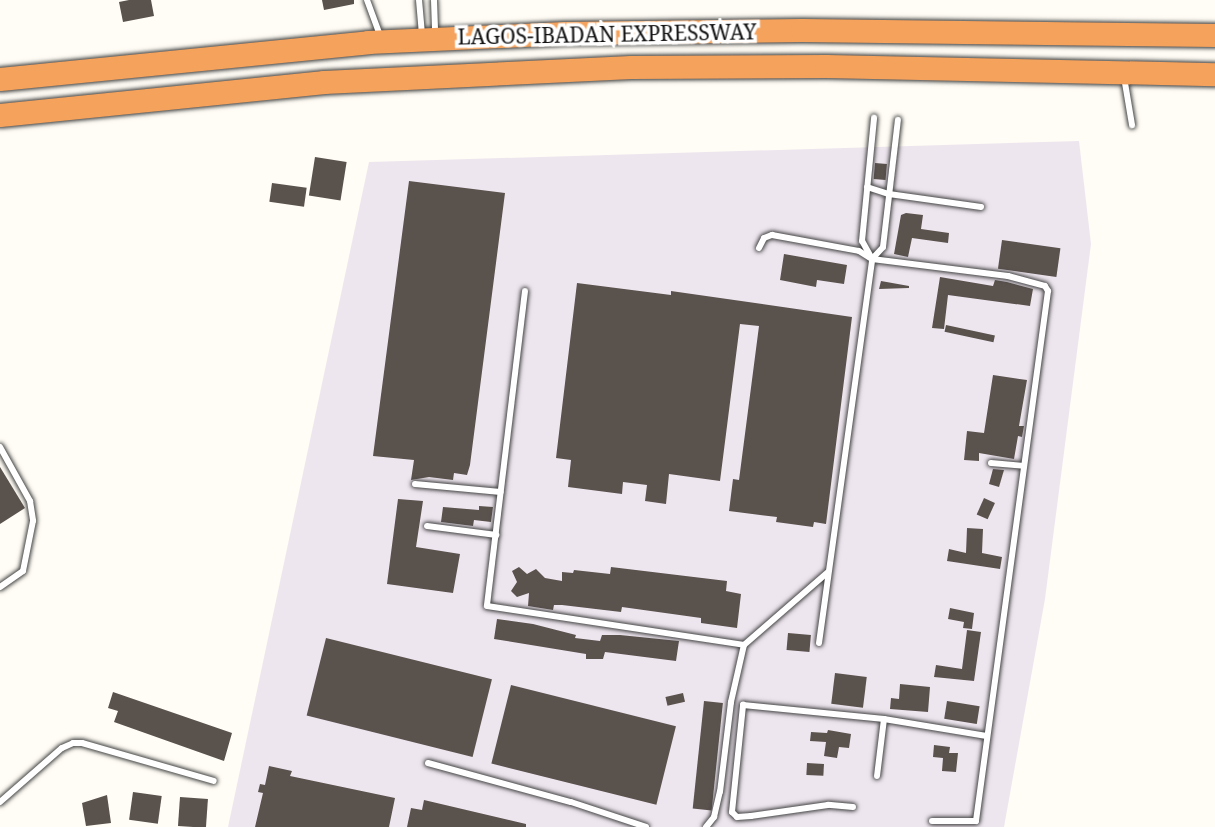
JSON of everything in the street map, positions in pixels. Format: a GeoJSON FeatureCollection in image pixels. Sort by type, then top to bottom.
{"type":"FeatureCollection","features":[{"type":"Feature","properties":{"kind":"highway","name":"LAGOS-IBADAN EXPRESSWAY"},"geometry":{"type":"LineString","coordinates":[[0,79],[382,41],[565,33],[802,30],[1215,35]]}},
{"type":"Feature","properties":{"kind":"highway","name":"LAGOS-IBADAN EXPRESSWAY"},"geometry":{"type":"LineString","coordinates":[[0,115],[324,82],[631,67],[826,66],[1215,74]]}},
{"type":"Feature","properties":{"kind":"lane"},"geometry":{"type":"LineString","coordinates":[[367,0],[382,41]]}},
{"type":"Feature","properties":{"kind":"lane"},"geometry":{"type":"LineString","coordinates":[[419,0],[429,39]]}},
{"type":"Feature","properties":{"kind":"lane"},"geometry":{"type":"LineString","coordinates":[[429,39],[434,0]]}},
{"type":"Feature","properties":{"kind":"lane"},"geometry":{"type":"LineString","coordinates":[[1123,72],[1132,125]]}},
{"type":"Feature","properties":{"kind":"lane"},"geometry":{"type":"LineString","coordinates":[[872,259],[862,241],[874,118]]}},
{"type":"Feature","properties":{"kind":"lane"},"geometry":{"type":"LineString","coordinates":[[819,643],[872,259],[883,247],[898,120]]}},
{"type":"Feature","properties":{"kind":"lane"},"geometry":{"type":"LineString","coordinates":[[867,187],[889,194],[981,207]]}},
{"type":"Feature","properties":{"kind":"lane"},"geometry":{"type":"LineString","coordinates":[[759,248],[764,238],[772,235],[859,251],[872,259],[1008,276],[1045,286],[1048,291],[976,821],[932,821]]}},
{"type":"Feature","properties":{"kind":"lane"},"geometry":{"type":"LineString","coordinates":[[526,291],[487,606],[744,645]]}},
{"type":"Feature","properties":{"kind":"lane"},"geometry":{"type":"LineString","coordinates":[[0,447],[30,501],[33,521],[30,549],[23,571],[0,587]]}},
{"type":"Feature","properties":{"kind":"lane"},"geometry":{"type":"LineString","coordinates":[[991,463],[1024,466]]}},
{"type":"Feature","properties":{"kind":"lane"},"geometry":{"type":"LineString","coordinates":[[415,484],[502,492]]}},
{"type":"Feature","properties":{"kind":"lane"},"geometry":{"type":"LineString","coordinates":[[427,526],[496,535]]}},
{"type":"Feature","properties":{"kind":"lane"},"geometry":{"type":"LineString","coordinates":[[706,827],[714,817],[717,805],[731,702],[744,645],[828,572]]}},
{"type":"Feature","properties":{"kind":"lane"},"geometry":{"type":"LineString","coordinates":[[853,807],[828,805],[737,817],[732,812],[743,705],[884,719],[987,736]]}},
{"type":"Feature","properties":{"kind":"lane"},"geometry":{"type":"LineString","coordinates":[[877,776],[884,719]]}},
{"type":"Feature","properties":{"kind":"lane"},"geometry":{"type":"LineString","coordinates":[[0,802],[62,748],[73,743],[214,781]]}},
{"type":"Feature","properties":{"kind":"lane"},"geometry":{"type":"LineString","coordinates":[[428,763],[572,802],[646,827]]}},
{"type":"Feature","properties":{"kind":"shaded area"},"geometry":{"type":"Polygon","coordinates":[[[1079,141],[1091,244],[1045,599],[1004,827],[228,827],[369,162],[1079,141]]]}},
{"type":"Feature","properties":{"kind":"building"},"geometry":{"type":"Polygon","coordinates":[[[151,0],[154,16],[123,22],[119,2],[151,0]]]}},
{"type":"Feature","properties":{"kind":"building"},"geometry":{"type":"Polygon","coordinates":[[[322,0],[354,0],[354,4],[324,10],[322,0]]]}},
{"type":"Feature","properties":{"kind":"building"},"geometry":{"type":"Polygon","coordinates":[[[315,157],[347,162],[341,201],[309,196],[315,157]]]}},
{"type":"Feature","properties":{"kind":"building"},"geometry":{"type":"Polygon","coordinates":[[[875,163],[887,164],[886,180],[874,179],[875,163]]]}},
{"type":"Feature","properties":{"kind":"building"},"geometry":{"type":"Polygon","coordinates":[[[409,181],[505,193],[470,465],[467,475],[454,473],[453,480],[429,477],[411,480],[414,460],[373,456],[409,181]]]}},
{"type":"Feature","properties":{"kind":"building"},"geometry":{"type":"Polygon","coordinates":[[[272,183],[307,188],[304,207],[269,202],[272,183]]]}},
{"type":"Feature","properties":{"kind":"building"},"geometry":{"type":"Polygon","coordinates":[[[901,215],[923,215],[921,229],[949,233],[948,243],[912,238],[908,257],[894,254],[901,215]]]}},
{"type":"Feature","properties":{"kind":"building"},"geometry":{"type":"Polygon","coordinates":[[[1002,240],[1060,248],[1056,277],[998,269],[1002,240]]]}},
{"type":"Feature","properties":{"kind":"building"},"geometry":{"type":"Polygon","coordinates":[[[784,254],[847,265],[844,284],[817,280],[816,287],[780,280],[784,254]]]}},
{"type":"Feature","properties":{"kind":"building"},"geometry":{"type":"Polygon","coordinates":[[[940,277],[993,286],[995,280],[1033,289],[1030,306],[948,295],[944,329],[932,328],[940,277]]]}},
{"type":"Feature","properties":{"kind":"building"},"geometry":{"type":"Polygon","coordinates":[[[881,281],[909,286],[909,288],[879,289],[881,281]]]}},
{"type":"Feature","properties":{"kind":"building"},"geometry":{"type":"Polygon","coordinates":[[[577,283],[671,295],[671,291],[852,317],[826,524],[814,522],[813,527],[776,522],[777,517],[729,511],[733,479],[739,480],[759,326],[740,324],[720,481],[669,474],[666,504],[645,501],[647,485],[623,482],[622,494],[568,487],[571,460],[556,458],[577,283]]]}},
{"type":"Feature","properties":{"kind":"building"},"geometry":{"type":"Polygon","coordinates":[[[946,325],[995,335],[993,342],[945,332],[946,325]]]}},
{"type":"Feature","properties":{"kind":"building"},"geometry":{"type":"Polygon","coordinates":[[[993,375],[1027,380],[1019,426],[1024,426],[1022,437],[1018,436],[1014,459],[979,453],[979,461],[964,460],[967,431],[984,433],[993,375]]]}},
{"type":"Feature","properties":{"kind":"building"},"geometry":{"type":"Polygon","coordinates":[[[0,467],[25,508],[0,524],[0,467]]]}},
{"type":"Feature","properties":{"kind":"building"},"geometry":{"type":"Polygon","coordinates":[[[993,469],[1004,470],[999,487],[989,484],[993,469]]]}},
{"type":"Feature","properties":{"kind":"building"},"geometry":{"type":"Polygon","coordinates":[[[984,498],[995,503],[988,519],[977,514],[984,498]]]}},
{"type":"Feature","properties":{"kind":"building"},"geometry":{"type":"Polygon","coordinates":[[[398,499],[423,501],[416,547],[460,554],[453,593],[387,584],[398,499]]]}},
{"type":"Feature","properties":{"kind":"building"},"geometry":{"type":"Polygon","coordinates":[[[479,506],[493,507],[491,522],[474,520],[473,526],[441,522],[443,507],[479,510],[479,506]]]}},
{"type":"Feature","properties":{"kind":"building"},"geometry":{"type":"Polygon","coordinates":[[[967,528],[983,529],[982,553],[1002,557],[1000,569],[947,561],[949,549],[966,553],[967,528]]]}},
{"type":"Feature","properties":{"kind":"building"},"geometry":{"type":"Polygon","coordinates":[[[519,567],[527,574],[536,569],[545,578],[562,581],[562,572],[573,573],[574,570],[610,574],[611,567],[727,581],[726,591],[741,594],[737,628],[701,623],[701,618],[622,607],[621,612],[562,605],[554,605],[553,610],[528,606],[529,593],[517,597],[511,591],[517,582],[512,571],[519,567]]]}},
{"type":"Feature","properties":{"kind":"building"},"geometry":{"type":"Polygon","coordinates":[[[950,608],[974,613],[972,629],[963,628],[964,622],[948,619],[950,608]]]}},
{"type":"Feature","properties":{"kind":"building"},"geometry":{"type":"Polygon","coordinates":[[[497,619],[533,624],[576,635],[575,638],[600,641],[602,635],[620,635],[679,641],[676,661],[605,652],[603,659],[586,659],[586,654],[494,639],[497,619]]]}},
{"type":"Feature","properties":{"kind":"building"},"geometry":{"type":"Polygon","coordinates":[[[967,630],[981,632],[974,681],[934,677],[936,665],[962,669],[967,630]]]}},
{"type":"Feature","properties":{"kind":"building"},"geometry":{"type":"Polygon","coordinates":[[[788,633],[811,635],[809,652],[787,650],[788,633]]]}},
{"type":"Feature","properties":{"kind":"building"},"geometry":{"type":"Polygon","coordinates":[[[326,638],[492,679],[473,757],[307,716],[326,638]]]}},
{"type":"Feature","properties":{"kind":"building"},"geometry":{"type":"Polygon","coordinates":[[[835,673],[867,677],[863,708],[831,704],[835,673]]]}},
{"type":"Feature","properties":{"kind":"building"},"geometry":{"type":"Polygon","coordinates":[[[900,684],[930,687],[928,712],[890,709],[891,698],[899,699],[900,684]]]}},
{"type":"Feature","properties":{"kind":"building"},"geometry":{"type":"Polygon","coordinates":[[[511,685],[676,726],[656,805],[491,764],[511,685]]]}},
{"type":"Feature","properties":{"kind":"building"},"geometry":{"type":"Polygon","coordinates":[[[113,692],[232,733],[224,761],[114,722],[118,711],[108,708],[113,692]]]}},
{"type":"Feature","properties":{"kind":"building"},"geometry":{"type":"Polygon","coordinates":[[[683,693],[685,702],[667,706],[665,697],[683,693]]]}},
{"type":"Feature","properties":{"kind":"building"},"geometry":{"type":"Polygon","coordinates":[[[704,701],[723,703],[712,810],[693,808],[704,701]]]}},
{"type":"Feature","properties":{"kind":"building"},"geometry":{"type":"Polygon","coordinates":[[[947,701],[980,706],[977,724],[944,719],[947,701]]]}},
{"type":"Feature","properties":{"kind":"building"},"geometry":{"type":"Polygon","coordinates":[[[828,730],[851,734],[849,748],[839,747],[837,758],[824,756],[826,742],[810,741],[811,732],[827,733],[828,730]]]}},
{"type":"Feature","properties":{"kind":"building"},"geometry":{"type":"Polygon","coordinates":[[[934,745],[950,747],[949,753],[958,753],[956,772],[942,771],[943,758],[933,757],[934,745]]]}},
{"type":"Feature","properties":{"kind":"building"},"geometry":{"type":"Polygon","coordinates":[[[807,763],[824,764],[823,776],[806,775],[807,763]]]}},
{"type":"Feature","properties":{"kind":"building"},"geometry":{"type":"Polygon","coordinates":[[[269,766],[292,771],[290,776],[395,798],[389,827],[255,827],[263,793],[258,792],[260,784],[265,785],[269,766]]]}},
{"type":"Feature","properties":{"kind":"building"},"geometry":{"type":"Polygon","coordinates":[[[133,792],[162,796],[158,824],[129,820],[133,792]]]}},
{"type":"Feature","properties":{"kind":"building"},"geometry":{"type":"Polygon","coordinates":[[[107,795],[111,823],[86,826],[82,803],[107,795]]]}},
{"type":"Feature","properties":{"kind":"building"},"geometry":{"type":"Polygon","coordinates":[[[180,797],[208,799],[206,827],[178,826],[180,797]]]}},
{"type":"Feature","properties":{"kind":"building"},"geometry":{"type":"Polygon","coordinates":[[[424,800],[526,824],[526,827],[407,827],[411,808],[422,810],[424,800]]]}}]}
